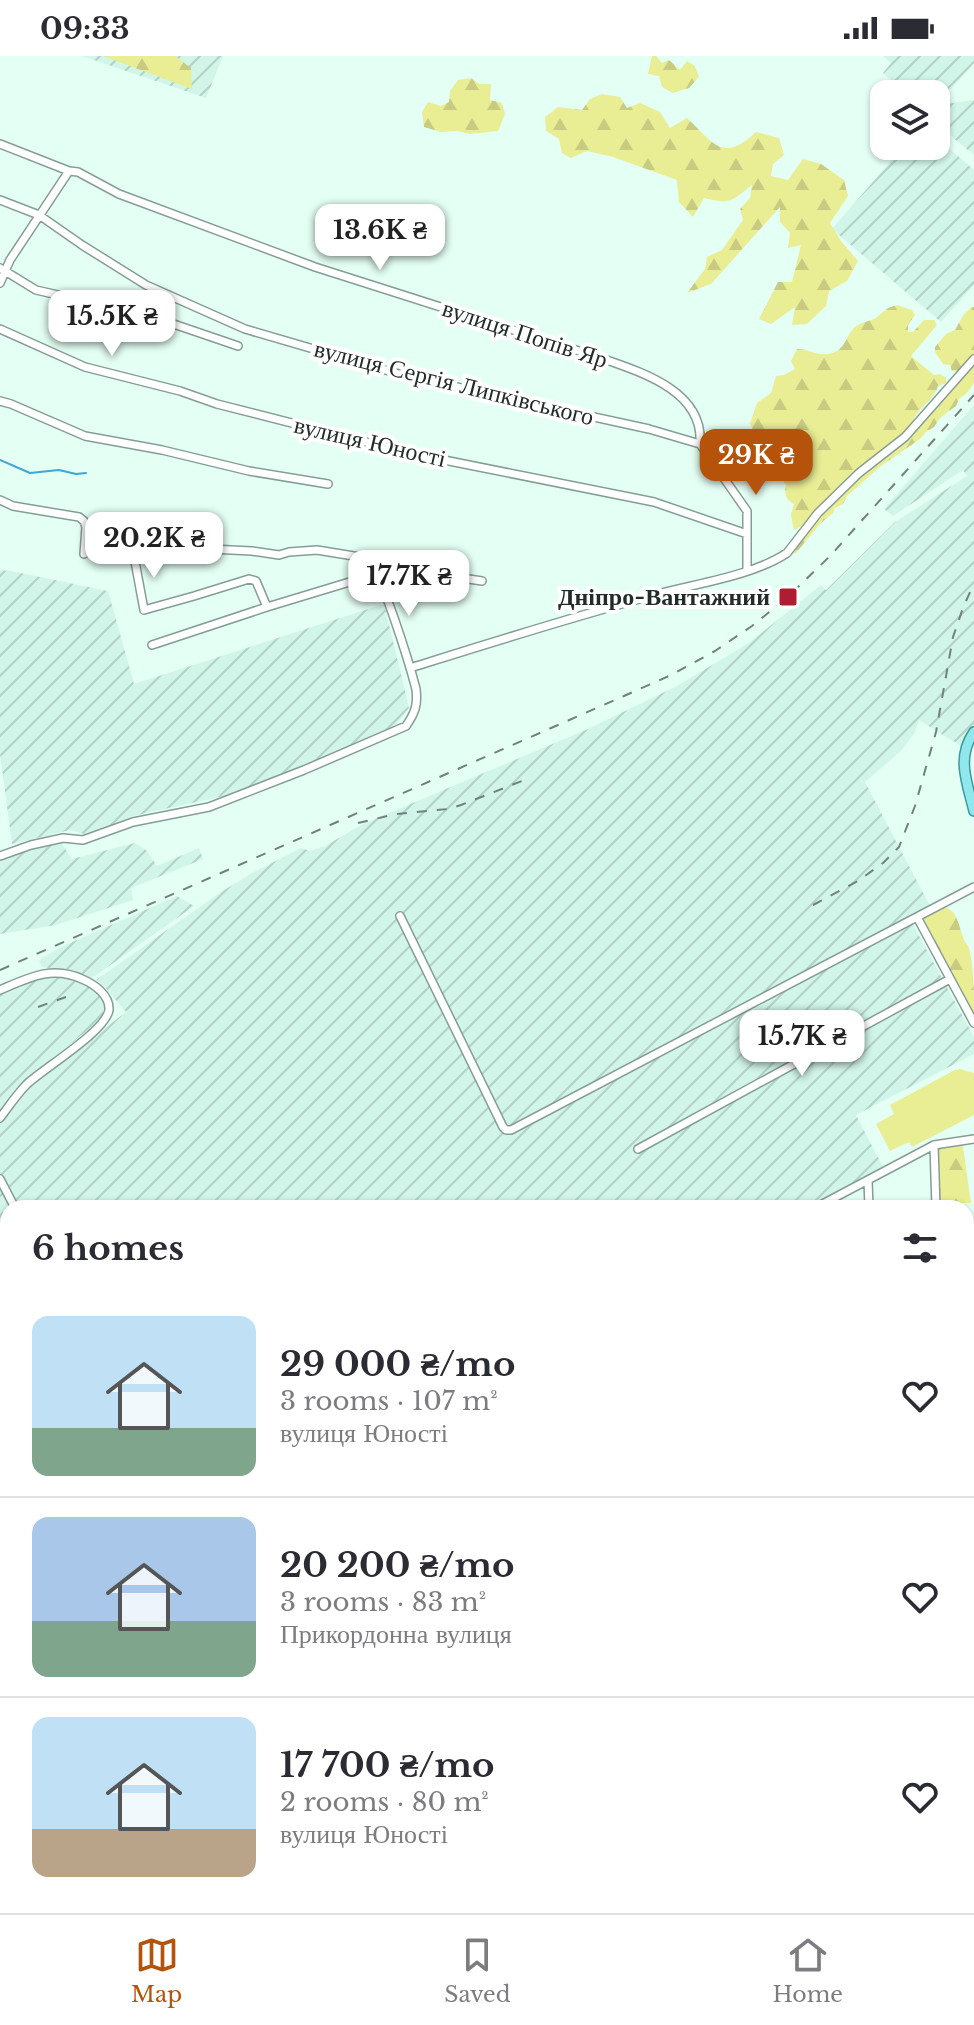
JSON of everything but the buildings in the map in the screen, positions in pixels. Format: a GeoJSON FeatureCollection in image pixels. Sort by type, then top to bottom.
{"type":"FeatureCollection","features":[{"type":"Feature","properties":{"kind":"main road"},"geometry":{"type":"LineString","coordinates":[[974,732],[963,763],[974,811]]}},
{"type":"Feature","properties":{"kind":"street","name":"вулиця Попів Яр"},"geometry":{"type":"LineString","coordinates":[[0,144],[78,172],[119,194],[315,267],[648,374],[674,390],[692,410],[701,429],[700,444],[747,511],[747,571]]}},
{"type":"Feature","properties":{"kind":"street"},"geometry":{"type":"LineString","coordinates":[[0,283],[2,269],[69,171]]}},
{"type":"Feature","properties":{"kind":"street","name":"вулиця Сергія Липківського"},"geometry":{"type":"LineString","coordinates":[[0,200],[39,215],[146,285],[245,329],[406,376],[649,429],[700,444]]}},
{"type":"Feature","properties":{"kind":"street"},"geometry":{"type":"LineString","coordinates":[[2,269],[36,290],[150,316],[238,346]]}},
{"type":"Feature","properties":{"kind":"street","name":"вулиця Юності"},"geometry":{"type":"LineString","coordinates":[[0,329],[85,367],[180,391],[217,404],[409,453],[654,502],[747,534]]}},
{"type":"Feature","properties":{"kind":"street"},"geometry":{"type":"LineString","coordinates":[[410,668],[657,594],[747,571],[787,553],[818,513],[859,473],[905,437],[974,359]]}},
{"type":"Feature","properties":{"kind":"street"},"geometry":{"type":"LineString","coordinates":[[0,401],[85,436],[249,471],[328,484]]}},
{"type":"Feature","properties":{"kind":"street"},"geometry":{"type":"LineString","coordinates":[[0,500],[13,506],[79,517],[86,527],[84,554]]}},
{"type":"Feature","properties":{"kind":"street"},"geometry":{"type":"LineString","coordinates":[[0,856],[31,845],[63,838],[83,840],[133,822],[209,807],[406,726],[418,702],[410,668],[371,560],[317,550],[279,555],[169,547],[138,552],[134,556],[144,610],[249,579],[256,581],[267,607]]}},
{"type":"Feature","properties":{"kind":"street"},"geometry":{"type":"LineString","coordinates":[[152,645],[267,607],[378,577],[438,575],[482,581]]}},
{"type":"Feature","properties":{"kind":"street"},"geometry":{"type":"LineString","coordinates":[[400,916],[503,1127],[511,1130],[974,887]]}},
{"type":"Feature","properties":{"kind":"street"},"geometry":{"type":"LineString","coordinates":[[917,917],[974,1023]]}},
{"type":"Feature","properties":{"kind":"street"},"geometry":{"type":"LineString","coordinates":[[0,990],[35,974],[70,975],[102,991],[109,1009],[95,1030],[29,1082],[0,1118]]}},
{"type":"Feature","properties":{"kind":"street"},"geometry":{"type":"LineString","coordinates":[[638,1149],[950,979]]}},
{"type":"Feature","properties":{"kind":"street"},"geometry":{"type":"LineString","coordinates":[[830,1200],[934,1145],[974,1139]]}},
{"type":"Feature","properties":{"kind":"street"},"geometry":{"type":"LineString","coordinates":[[934,1145],[936,1200]]}},
{"type":"Feature","properties":{"kind":"street"},"geometry":{"type":"LineString","coordinates":[[0,1179],[11,1200]]}},
{"type":"Feature","properties":{"kind":"street"},"geometry":{"type":"LineString","coordinates":[[868,1180],[869,1200]]}},
{"type":"Feature","properties":{"kind":"shaded area"},"geometry":{"type":"Polygon","coordinates":[[[82,56],[223,56],[206,98],[82,56]]]}},
{"type":"Feature","properties":{"kind":"shaded area"},"geometry":{"type":"Polygon","coordinates":[[[883,56],[974,56],[974,63],[950,90],[950,80],[891,80],[883,73],[891,63],[883,56]]]}},
{"type":"Feature","properties":{"kind":"shaded area"},"geometry":{"type":"Polygon","coordinates":[[[974,100],[974,155],[951,136],[950,103],[974,100]]]}},
{"type":"Feature","properties":{"kind":"shaded area"},"geometry":{"type":"Polygon","coordinates":[[[950,149],[974,170],[974,285],[941,322],[832,229],[892,160],[950,160],[950,149]]]}},
{"type":"Feature","properties":{"kind":"shaded area"},"geometry":{"type":"Polygon","coordinates":[[[974,405],[974,726],[961,746],[919,720],[915,732],[901,751],[865,782],[930,906],[909,917],[974,1037],[974,1054],[856,1115],[883,1167],[820,1200],[0,1200],[0,1121],[32,1084],[126,1012],[96,980],[221,892],[301,848],[310,851],[325,846],[363,824],[588,729],[677,686],[749,643],[821,585],[826,590],[895,522],[967,476],[963,470],[893,516],[884,509],[974,405]]]}},
{"type":"Feature","properties":{"kind":"shaded area"},"geometry":{"type":"Polygon","coordinates":[[[0,570],[108,591],[134,684],[384,604],[409,708],[389,733],[251,790],[133,816],[87,835],[70,830],[12,844],[0,754],[0,570]]]}},
{"type":"Feature","properties":{"kind":"shaded area"},"geometry":{"type":"Polygon","coordinates":[[[60,841],[72,859],[135,843],[146,850],[157,866],[199,848],[203,859],[131,888],[133,900],[56,925],[0,934],[0,857],[60,841]]]}},
{"type":"Feature","properties":{"kind":"shaded area"},"geometry":{"type":"Polygon","coordinates":[[[177,896],[194,906],[92,978],[77,972],[42,967],[39,960],[61,947],[177,896]]]}},
{"type":"Feature","properties":{"kind":"shaded area"},"geometry":{"type":"Polygon","coordinates":[[[35,976],[77,979],[100,995],[105,1004],[102,1016],[15,1089],[0,1109],[0,992],[35,976]]]}},
{"type":"Feature","properties":{"kind":"green space"},"geometry":{"type":"Polygon","coordinates":[[[103,56],[175,56],[191,68],[192,89],[103,56]]]}},
{"type":"Feature","properties":{"kind":"green space"},"geometry":{"type":"Polygon","coordinates":[[[652,56],[662,63],[669,60],[680,70],[687,61],[695,66],[699,77],[689,88],[673,93],[662,87],[659,76],[648,74],[652,56]]]}},
{"type":"Feature","properties":{"kind":"green space"},"geometry":{"type":"Polygon","coordinates":[[[471,78],[479,84],[491,84],[490,100],[502,103],[505,114],[498,131],[470,134],[424,127],[422,112],[428,102],[441,106],[449,102],[450,91],[458,80],[471,78]]]}},
{"type":"Feature","properties":{"kind":"green space"},"geometry":{"type":"Polygon","coordinates":[[[602,94],[620,97],[627,108],[640,103],[660,112],[670,128],[687,118],[711,141],[726,148],[735,147],[756,132],[779,138],[784,155],[773,164],[771,176],[788,180],[803,159],[821,164],[844,180],[848,196],[830,223],[858,261],[847,281],[829,291],[826,306],[807,324],[792,325],[795,307],[771,324],[759,319],[778,282],[792,282],[801,245],[788,248],[790,233],[780,222],[780,207],[711,284],[687,293],[705,269],[707,257],[722,250],[743,220],[740,209],[750,198],[752,185],[731,200],[704,198],[693,217],[679,202],[677,180],[613,157],[587,151],[571,158],[562,153],[559,139],[546,131],[545,117],[558,107],[582,110],[590,99],[602,94]]]}},
{"type":"Feature","properties":{"kind":"green space"},"geometry":{"type":"Polygon","coordinates":[[[897,305],[912,310],[915,315],[908,325],[908,332],[913,332],[924,320],[934,320],[937,325],[911,356],[934,375],[940,374],[946,378],[946,383],[938,386],[905,431],[850,476],[804,524],[794,530],[791,515],[794,504],[787,498],[786,485],[750,424],[757,403],[771,393],[776,376],[795,369],[791,361],[797,349],[820,354],[833,353],[841,348],[855,327],[897,305]]]}},
{"type":"Feature","properties":{"kind":"green space"},"geometry":{"type":"Polygon","coordinates":[[[972,307],[974,354],[960,372],[952,371],[950,365],[943,364],[935,347],[946,334],[955,330],[972,307]]]}},
{"type":"Feature","properties":{"kind":"green space"},"geometry":{"type":"Polygon","coordinates":[[[974,365],[974,383],[956,406],[920,439],[881,466],[847,496],[843,504],[835,508],[793,553],[820,515],[858,478],[904,443],[974,365]]]}},
{"type":"Feature","properties":{"kind":"green space"},"geometry":{"type":"Polygon","coordinates":[[[942,906],[954,914],[969,948],[974,1013],[964,1012],[958,1000],[956,981],[944,975],[920,932],[920,918],[942,906]]]}},
{"type":"Feature","properties":{"kind":"green space"},"geometry":{"type":"Polygon","coordinates":[[[960,1069],[974,1073],[974,1115],[912,1147],[909,1142],[890,1151],[876,1124],[894,1114],[890,1105],[960,1069]]]}},
{"type":"Feature","properties":{"kind":"green space"},"geometry":{"type":"Polygon","coordinates":[[[962,1140],[971,1200],[936,1200],[934,1145],[962,1140]]]}},
{"type":"Feature","properties":{"kind":"waterway"},"geometry":{"type":"LineString","coordinates":[[0,460],[30,473],[59,470],[86,473]]}},
{"type":"Feature","properties":{"kind":"railway"},"geometry":{"type":"LineString","coordinates":[[0,970],[624,696],[715,651],[788,597],[831,555],[974,395]]}},
{"type":"Feature","properties":{"kind":"railway"},"geometry":{"type":"LineString","coordinates":[[813,905],[858,881],[899,847],[915,806],[936,732],[953,637],[974,583]]}},
{"type":"Feature","properties":{"kind":"railway"},"geometry":{"type":"LineString","coordinates":[[358,823],[396,814],[448,809],[527,779]]}},
{"type":"Feature","properties":{"kind":"railway"},"geometry":{"type":"LineString","coordinates":[[38,1007],[66,997]]}},
{"type":"Feature","properties":{"kind":"place","name":"Дніпро-Вантажний"},"geometry":{"type":"Point","coordinates":[788,597]}}]}
